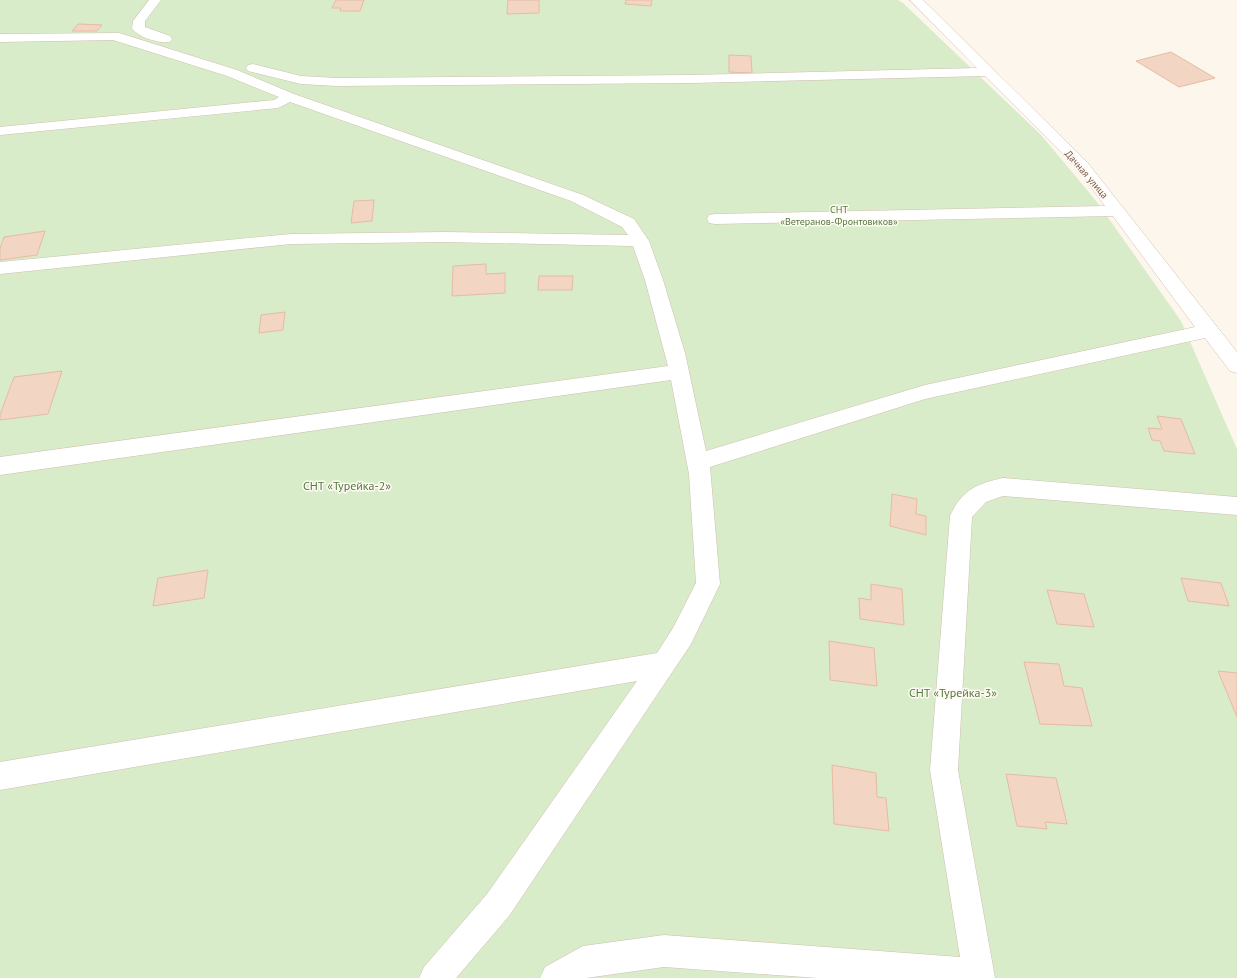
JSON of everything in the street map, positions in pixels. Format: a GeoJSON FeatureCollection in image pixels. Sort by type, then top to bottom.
{"type":"FeatureCollection","features":[{"type":"Feature","properties":{"kind":"street"},"geometry":{"type":"LineString","coordinates":[[155,0],[140,21],[138,28],[142,31],[279,75],[319,82],[692,79],[989,72]]}},
{"type":"Feature","properties":{"kind":"street","name":"Дачная улица"},"geometry":{"type":"LineString","coordinates":[[916,0],[1082,165],[1119,211],[1201,321],[1237,366]]}},
{"type":"Feature","properties":{"kind":"street"},"geometry":{"type":"LineString","coordinates":[[0,38],[114,36],[232,73],[289,97],[577,198],[628,223],[640,241],[654,280],[680,372],[698,462],[708,584],[682,636],[664,664],[498,905],[434,978]]}},
{"type":"Feature","properties":{"kind":"street"},"geometry":{"type":"LineString","coordinates":[[0,130],[278,104],[289,97]]}},
{"type":"Feature","properties":{"kind":"street"},"geometry":{"type":"LineString","coordinates":[[715,219],[1119,211]]}},
{"type":"Feature","properties":{"kind":"street"},"geometry":{"type":"LineString","coordinates":[[0,268],[291,239],[445,237],[640,241]]}},
{"type":"Feature","properties":{"kind":"street"},"geometry":{"type":"LineString","coordinates":[[698,462],[925,392],[1208,331],[1201,321]]}},
{"type":"Feature","properties":{"kind":"street"},"geometry":{"type":"LineString","coordinates":[[0,466],[680,372]]}},
{"type":"Feature","properties":{"kind":"street"},"geometry":{"type":"LineString","coordinates":[[556,978],[584,962],[664,951],[979,976],[944,770],[961,516],[969,503],[984,492],[1003,487],[1237,506]]}},
{"type":"Feature","properties":{"kind":"street"},"geometry":{"type":"LineString","coordinates":[[0,776],[664,664]]}},
{"type":"Feature","properties":{"kind":"green space"},"geometry":{"type":"Polygon","coordinates":[[[0,0],[898,0],[903,3],[1041,135],[1097,202],[1181,321],[1237,449],[1237,978],[0,978],[0,0]]]}},
{"type":"Feature","properties":{"kind":"building"},"geometry":{"type":"Polygon","coordinates":[[[336,0],[364,0],[360,11],[340,11],[341,8],[332,8],[336,0]]]}},
{"type":"Feature","properties":{"kind":"building"},"geometry":{"type":"Polygon","coordinates":[[[508,0],[539,0],[539,13],[507,14],[508,0]]]}},
{"type":"Feature","properties":{"kind":"building"},"geometry":{"type":"Polygon","coordinates":[[[626,0],[652,0],[651,6],[625,4],[626,0]]]}},
{"type":"Feature","properties":{"kind":"building"},"geometry":{"type":"Polygon","coordinates":[[[78,24],[102,25],[97,31],[72,31],[78,24]]]}},
{"type":"Feature","properties":{"kind":"building"},"geometry":{"type":"Polygon","coordinates":[[[1171,52],[1215,78],[1179,87],[1136,61],[1171,52]]]}},
{"type":"Feature","properties":{"kind":"building"},"geometry":{"type":"Polygon","coordinates":[[[729,55],[751,56],[752,73],[729,72],[729,55]]]}},
{"type":"Feature","properties":{"kind":"building"},"geometry":{"type":"Polygon","coordinates":[[[374,200],[372,221],[351,223],[354,201],[374,200]]]}},
{"type":"Feature","properties":{"kind":"building"},"geometry":{"type":"Polygon","coordinates":[[[45,231],[37,255],[0,260],[0,248],[4,237],[45,231]]]}},
{"type":"Feature","properties":{"kind":"building"},"geometry":{"type":"Polygon","coordinates":[[[486,264],[486,274],[505,273],[505,293],[452,296],[453,266],[486,264]]]}},
{"type":"Feature","properties":{"kind":"building"},"geometry":{"type":"Polygon","coordinates":[[[539,276],[573,276],[572,290],[538,290],[539,276]]]}},
{"type":"Feature","properties":{"kind":"building"},"geometry":{"type":"Polygon","coordinates":[[[285,312],[283,330],[259,333],[261,315],[285,312]]]}},
{"type":"Feature","properties":{"kind":"building"},"geometry":{"type":"Polygon","coordinates":[[[62,371],[48,414],[0,420],[0,415],[14,377],[62,371]]]}},
{"type":"Feature","properties":{"kind":"building"},"geometry":{"type":"Polygon","coordinates":[[[1157,416],[1181,419],[1195,454],[1164,451],[1160,441],[1152,440],[1148,428],[1162,429],[1157,416]]]}},
{"type":"Feature","properties":{"kind":"building"},"geometry":{"type":"Polygon","coordinates":[[[892,494],[917,499],[916,514],[926,516],[926,535],[890,526],[892,494]]]}},
{"type":"Feature","properties":{"kind":"building"},"geometry":{"type":"Polygon","coordinates":[[[208,570],[204,598],[153,606],[158,578],[208,570]]]}},
{"type":"Feature","properties":{"kind":"building"},"geometry":{"type":"Polygon","coordinates":[[[1181,578],[1221,583],[1229,606],[1188,601],[1181,578]]]}},
{"type":"Feature","properties":{"kind":"building"},"geometry":{"type":"Polygon","coordinates":[[[871,584],[902,589],[904,625],[860,619],[859,598],[871,600],[871,584]]]}},
{"type":"Feature","properties":{"kind":"building"},"geometry":{"type":"Polygon","coordinates":[[[1047,590],[1084,594],[1094,627],[1057,624],[1047,590]]]}},
{"type":"Feature","properties":{"kind":"building"},"geometry":{"type":"Polygon","coordinates":[[[829,641],[874,648],[877,686],[830,680],[829,641]]]}},
{"type":"Feature","properties":{"kind":"building"},"geometry":{"type":"Polygon","coordinates":[[[1024,662],[1059,664],[1064,686],[1082,688],[1092,726],[1040,724],[1024,662]]]}},
{"type":"Feature","properties":{"kind":"building"},"geometry":{"type":"Polygon","coordinates":[[[1218,671],[1237,673],[1237,717],[1218,671]]]}},
{"type":"Feature","properties":{"kind":"building"},"geometry":{"type":"Polygon","coordinates":[[[832,765],[876,773],[877,797],[886,798],[889,831],[834,824],[832,765]]]}},
{"type":"Feature","properties":{"kind":"building"},"geometry":{"type":"Polygon","coordinates":[[[1006,774],[1056,778],[1067,824],[1045,822],[1047,829],[1017,826],[1006,774]]]}},
{"type":"Feature","properties":{"kind":"park label","name":"СНТ «Ветеранов-Фронтовиков»"},"geometry":{"type":"Point","coordinates":[839,214]}},
{"type":"Feature","properties":{"kind":"park label","name":"СНТ «Турейка-2»"},"geometry":{"type":"Point","coordinates":[347,486]}},
{"type":"Feature","properties":{"kind":"park label","name":"СНТ «Турейка-3»"},"geometry":{"type":"Point","coordinates":[953,693]}}]}
